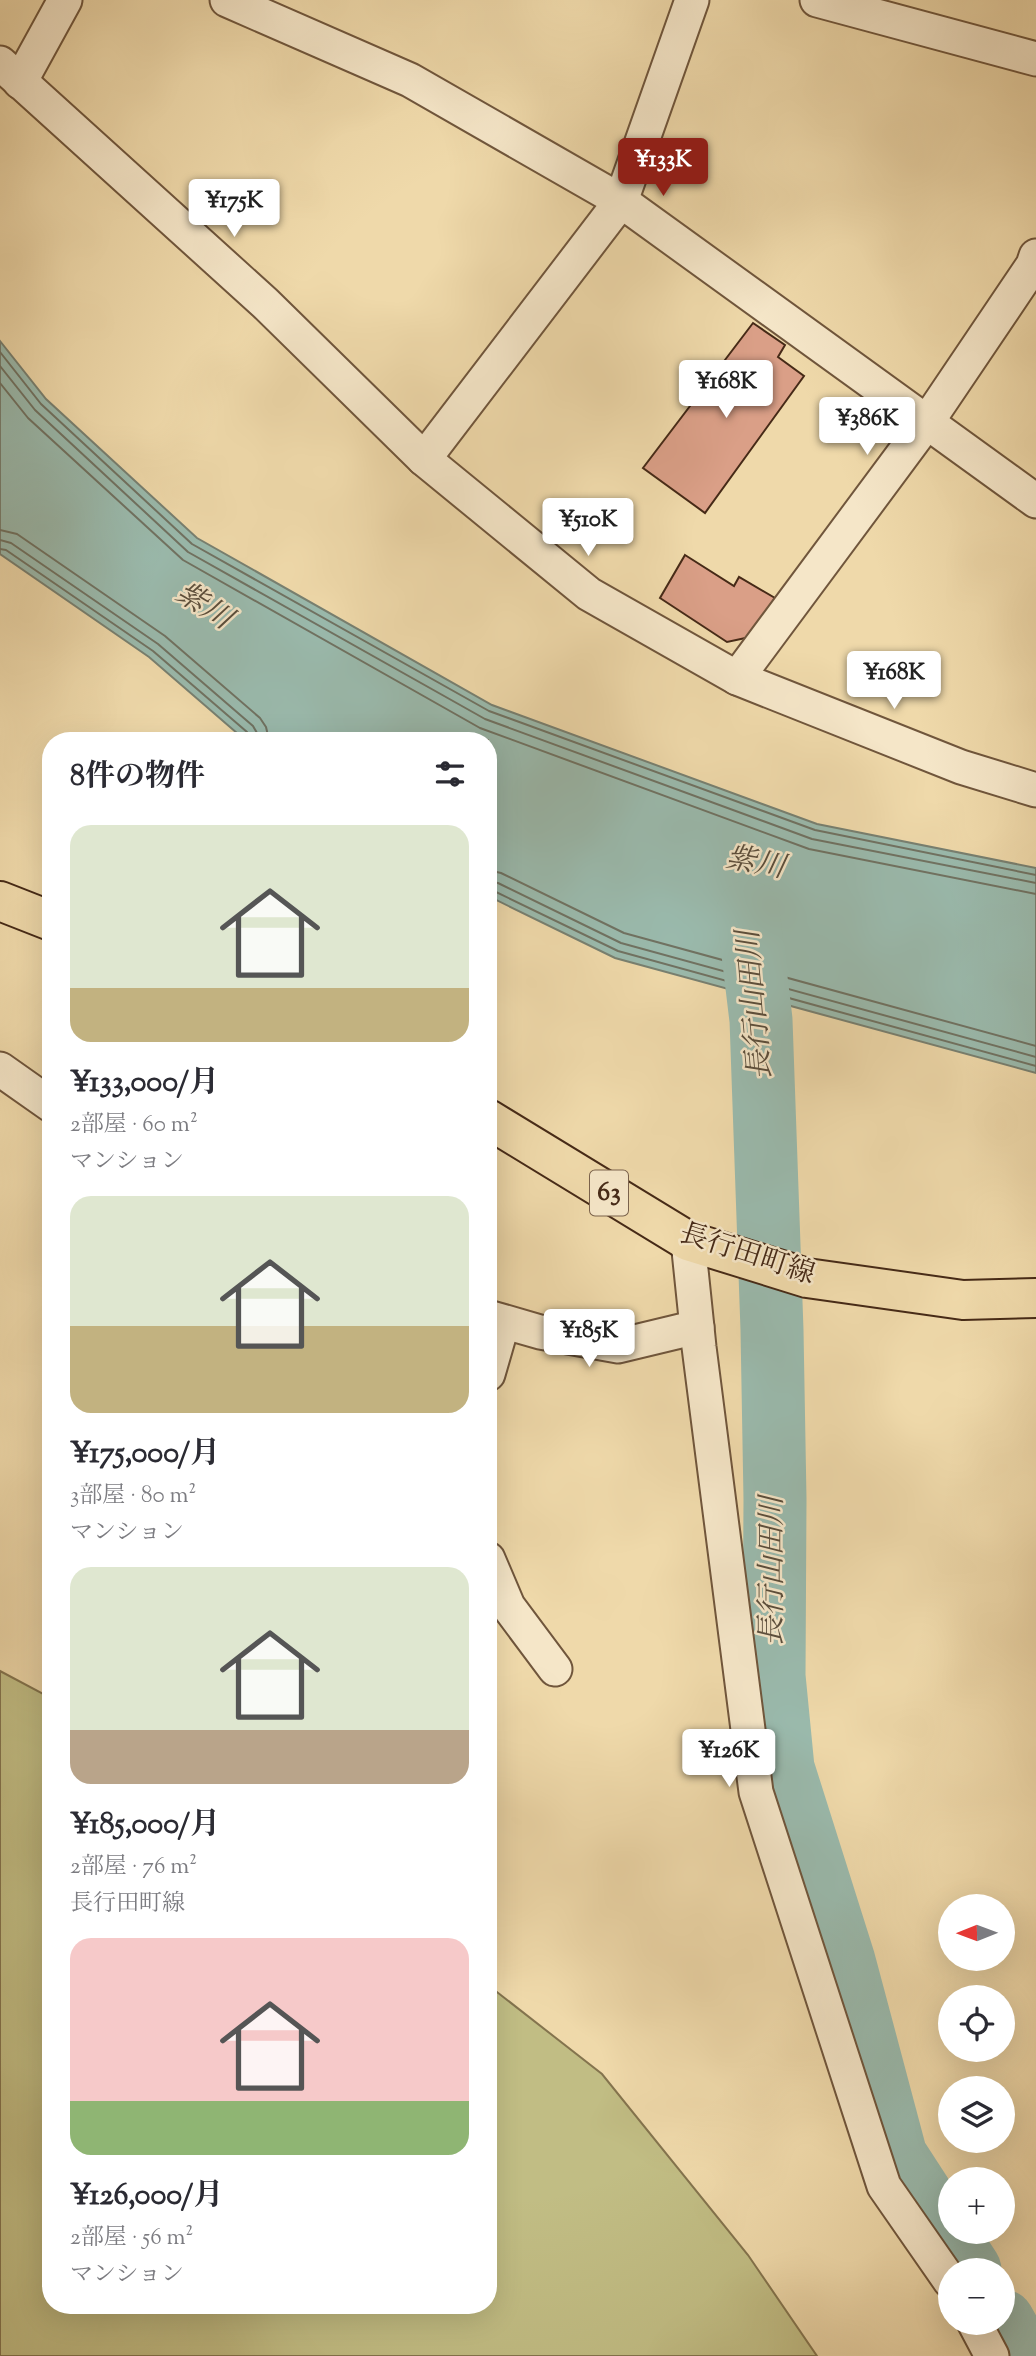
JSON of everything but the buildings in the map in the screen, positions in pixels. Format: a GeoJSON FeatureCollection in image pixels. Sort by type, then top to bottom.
{"type":"FeatureCollection","features":[{"type":"Feature","properties":{"kind":"main road"},"geometry":{"type":"LineString","coordinates":[[0,901],[42,918]]}},
{"type":"Feature","properties":{"kind":"main road","name":"長行田町線"},"geometry":{"type":"LineString","coordinates":[[497,1124],[688,1241],[807,1279],[963,1300],[1036,1298]]}},
{"type":"Feature","properties":{"kind":"street"},"geometry":{"type":"LineString","coordinates":[[65,0],[10,73],[265,303],[424,459],[589,594],[737,678],[961,767],[1036,790]]}},
{"type":"Feature","properties":{"kind":"street"},"geometry":{"type":"LineString","coordinates":[[227,0],[410,80],[621,201],[1036,501]]}},
{"type":"Feature","properties":{"kind":"street"},"geometry":{"type":"LineString","coordinates":[[424,459],[621,201],[692,0]]}},
{"type":"Feature","properties":{"kind":"street"},"geometry":{"type":"LineString","coordinates":[[817,0],[1036,59]]}},
{"type":"Feature","properties":{"kind":"street"},"geometry":{"type":"LineString","coordinates":[[737,678],[927,422],[1035,262]]}},
{"type":"Feature","properties":{"kind":"street"},"geometry":{"type":"LineString","coordinates":[[0,1069],[42,1099]]}},
{"type":"Feature","properties":{"kind":"street"},"geometry":{"type":"LineString","coordinates":[[688,1241],[756,1792],[884,2186],[938,2264]]}},
{"type":"Feature","properties":{"kind":"street"},"geometry":{"type":"LineString","coordinates":[[497,1320],[540,1332],[618,1346],[697,1327]]}},
{"type":"Feature","properties":{"kind":"street"},"geometry":{"type":"LineString","coordinates":[[497,1580],[508,1606],[555,1669]]}},
{"type":"Feature","properties":{"kind":"street"},"geometry":{"type":"LineString","coordinates":[[981,2335],[992,2356]]}},
{"type":"Feature","properties":{"kind":"shaded area"},"geometry":{"type":"Polygon","coordinates":[[[0,1671],[42,1693],[42,2314],[497,2314],[497,1992],[602,2074],[748,2255],[817,2356],[0,2356],[0,1671]]]}},
{"type":"Feature","properties":{"kind":"water","name":"紫川"},"geometry":{"type":"Polygon","coordinates":[[[0,341],[46,399],[197,538],[492,705],[817,824],[1036,868],[1036,1073],[615,958],[497,900],[497,732],[236,732],[149,657],[0,554],[0,341]]]}},
{"type":"Feature","properties":{"kind":"waterway","name":"長行山田川"},"geometry":{"type":"LineString","coordinates":[[748,912],[761,1020],[772,1330],[774,1676],[783,1768],[844,1961],[896,2156],[962,2258]]}},
{"type":"Feature","properties":{"kind":"waterway","name":"長行山田川"},"geometry":{"type":"LineString","coordinates":[[1011,2335],[1023,2356]]}}]}
